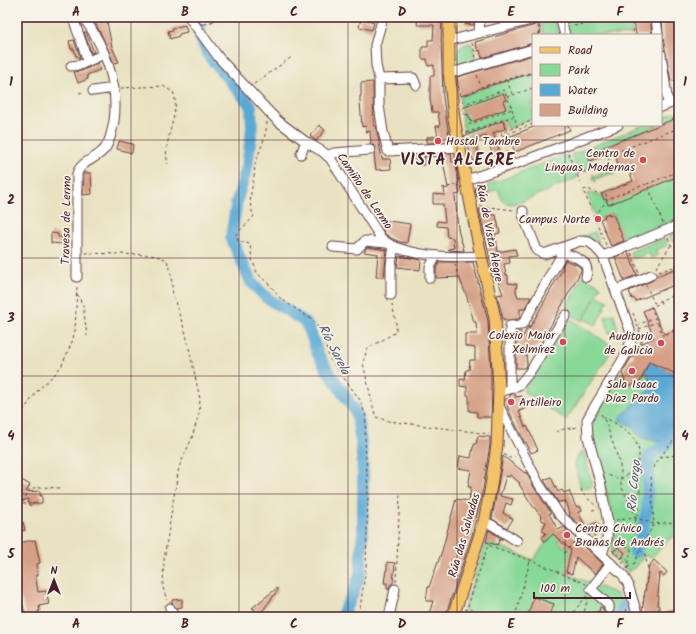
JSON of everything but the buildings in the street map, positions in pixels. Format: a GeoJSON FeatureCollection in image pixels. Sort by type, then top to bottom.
{"type":"FeatureCollection","features":[{"type":"Feature","properties":{"kind":"main road","name":"Rúa de Vista Alegre"},"geometry":{"type":"LineString","coordinates":[[449,17],[449,72],[454,119],[460,147],[463,182],[496,326],[499,392],[497,435]]}},
{"type":"Feature","properties":{"kind":"main road","name":"Rúa das Salvadas"},"geometry":{"type":"LineString","coordinates":[[453,617],[484,522],[491,486],[497,435]]}},
{"type":"Feature","properties":{"kind":"street"},"geometry":{"type":"LineString","coordinates":[[73,17],[84,47],[87,61]]}},
{"type":"Feature","properties":{"kind":"street","name":"Travesa de Lermo"},"geometry":{"type":"LineString","coordinates":[[77,277],[77,174],[80,167],[102,152],[109,141],[115,111],[114,86],[104,54],[92,29],[83,17]]}},
{"type":"Feature","properties":{"kind":"street"},"geometry":{"type":"LineString","coordinates":[[383,17],[375,45],[376,65],[379,79],[379,105],[383,132],[390,155],[460,147]]}},
{"type":"Feature","properties":{"kind":"street"},"geometry":{"type":"LineString","coordinates":[[479,33],[480,17]]}},
{"type":"Feature","properties":{"kind":"street"},"geometry":{"type":"LineString","coordinates":[[560,17],[565,34]]}},
{"type":"Feature","properties":{"kind":"street"},"geometry":{"type":"LineString","coordinates":[[656,17],[658,34]]}},
{"type":"Feature","properties":{"kind":"street"},"geometry":{"type":"LineString","coordinates":[[448,41],[540,19]]}},
{"type":"Feature","properties":{"kind":"street","name":"Camiño de Lermo"},"geometry":{"type":"LineString","coordinates":[[191,21],[219,58],[278,121],[327,156],[384,244],[436,256],[481,256]]}},
{"type":"Feature","properties":{"kind":"street"},"geometry":{"type":"LineString","coordinates":[[449,72],[458,71],[532,49]]}},
{"type":"Feature","properties":{"kind":"street"},"geometry":{"type":"LineString","coordinates":[[71,66],[80,65],[104,54]]}},
{"type":"Feature","properties":{"kind":"street"},"geometry":{"type":"LineString","coordinates":[[662,67],[665,106],[679,100]]}},
{"type":"Feature","properties":{"kind":"street"},"geometry":{"type":"LineString","coordinates":[[379,79],[413,78],[416,85]]}},
{"type":"Feature","properties":{"kind":"street"},"geometry":{"type":"LineString","coordinates":[[93,91],[114,86]]}},
{"type":"Feature","properties":{"kind":"street"},"geometry":{"type":"LineString","coordinates":[[592,126],[594,134]]}},
{"type":"Feature","properties":{"kind":"street"},"geometry":{"type":"LineString","coordinates":[[463,182],[509,167],[615,126]]}},
{"type":"Feature","properties":{"kind":"street"},"geometry":{"type":"LineString","coordinates":[[301,154],[304,146],[308,142]]}},
{"type":"Feature","properties":{"kind":"street"},"geometry":{"type":"LineString","coordinates":[[327,156],[334,153],[370,150]]}},
{"type":"Feature","properties":{"kind":"street"},"geometry":{"type":"LineString","coordinates":[[523,211],[531,247],[544,254],[580,241],[585,241],[606,253],[630,330],[631,341],[625,356],[589,414],[587,426],[588,437],[607,515],[608,542],[600,552]]}},
{"type":"Feature","properties":{"kind":"street"},"geometry":{"type":"LineString","coordinates":[[606,253],[679,226]]}},
{"type":"Feature","properties":{"kind":"street"},"geometry":{"type":"LineString","coordinates":[[333,247],[357,249],[365,241],[384,244],[391,265],[391,295]]}},
{"type":"Feature","properties":{"kind":"street"},"geometry":{"type":"LineString","coordinates":[[496,326],[521,325],[524,322],[562,254],[568,254],[584,263],[587,269],[586,277]]}},
{"type":"Feature","properties":{"kind":"street"},"geometry":{"type":"LineString","coordinates":[[430,278],[430,267],[436,256]]}},
{"type":"Feature","properties":{"kind":"street"},"geometry":{"type":"LineString","coordinates":[[617,290],[645,278]]}},
{"type":"Feature","properties":{"kind":"street"},"geometry":{"type":"LineString","coordinates":[[499,392],[519,385],[530,373],[566,315]]}},
{"type":"Feature","properties":{"kind":"street"},"geometry":{"type":"LineString","coordinates":[[510,326],[510,389]]}},
{"type":"Feature","properties":{"kind":"street","name":"Rúa de Vista Alegre"},"geometry":{"type":"LineString","coordinates":[[499,406],[539,484],[559,514],[600,552],[616,564],[626,579],[638,617]]}},
{"type":"Feature","properties":{"kind":"street"},"geometry":{"type":"LineString","coordinates":[[484,522],[492,525],[517,541]]}},
{"type":"Feature","properties":{"kind":"street"},"geometry":{"type":"LineString","coordinates":[[609,609],[609,605],[591,589],[616,564]]}},
{"type":"Feature","properties":{"kind":"street"},"geometry":{"type":"LineString","coordinates":[[389,617],[395,589]]}},
{"type":"Feature","properties":{"kind":"street"},"geometry":{"type":"LineString","coordinates":[[170,608],[174,617]]}},
{"type":"Feature","properties":{"kind":"street"},"geometry":{"type":"LineString","coordinates":[[17,611],[18,617]]}},
{"type":"Feature","properties":{"kind":"path"},"geometry":{"type":"LineString","coordinates":[[570,21],[575,26],[608,17]]}},
{"type":"Feature","properties":{"kind":"path"},"geometry":{"type":"LineString","coordinates":[[632,17],[634,34]]}},
{"type":"Feature","properties":{"kind":"path"},"geometry":{"type":"LineString","coordinates":[[540,19],[540,34]]}},
{"type":"Feature","properties":{"kind":"path"},"geometry":{"type":"LineString","coordinates":[[248,87],[293,56]]}},
{"type":"Feature","properties":{"kind":"path"},"geometry":{"type":"LineString","coordinates":[[476,73],[481,87],[532,72]]}},
{"type":"Feature","properties":{"kind":"path"},"geometry":{"type":"LineString","coordinates":[[507,80],[512,96]]}},
{"type":"Feature","properties":{"kind":"path"},"geometry":{"type":"LineString","coordinates":[[114,86],[120,88],[163,86],[173,92],[176,106],[168,138],[166,158],[168,164]]}},
{"type":"Feature","properties":{"kind":"path"},"geometry":{"type":"LineString","coordinates":[[507,97],[532,88]]}},
{"type":"Feature","properties":{"kind":"path"},"geometry":{"type":"LineString","coordinates":[[457,101],[467,103],[504,90],[518,126]]}},
{"type":"Feature","properties":{"kind":"path"},"geometry":{"type":"LineString","coordinates":[[461,128],[512,109]]}},
{"type":"Feature","properties":{"kind":"path"},"geometry":{"type":"LineString","coordinates":[[269,112],[266,135],[255,162],[251,191],[251,210],[254,216],[236,235],[238,241],[250,244],[252,259],[257,273],[271,286],[281,299],[314,320],[321,332],[330,359],[360,400],[366,416],[364,439],[368,492],[366,568],[360,608],[354,617]]}},
{"type":"Feature","properties":{"kind":"path"},"geometry":{"type":"LineString","coordinates":[[462,135],[514,116]]}},
{"type":"Feature","properties":{"kind":"path"},"geometry":{"type":"LineString","coordinates":[[503,120],[507,130]]}},
{"type":"Feature","properties":{"kind":"path"},"geometry":{"type":"LineString","coordinates":[[510,160],[500,133],[532,120]]}},
{"type":"Feature","properties":{"kind":"path"},"geometry":{"type":"LineString","coordinates":[[502,136],[532,124]]}},
{"type":"Feature","properties":{"kind":"path"},"geometry":{"type":"LineString","coordinates":[[608,161],[611,154],[679,128]]}},
{"type":"Feature","properties":{"kind":"path"},"geometry":{"type":"LineString","coordinates":[[569,155],[580,182]]}},
{"type":"Feature","properties":{"kind":"path"},"geometry":{"type":"LineString","coordinates":[[591,160],[594,167]]}},
{"type":"Feature","properties":{"kind":"path"},"geometry":{"type":"LineString","coordinates":[[577,174],[592,170]]}},
{"type":"Feature","properties":{"kind":"path"},"geometry":{"type":"LineString","coordinates":[[595,217],[599,209],[608,199],[679,171]]}},
{"type":"Feature","properties":{"kind":"path"},"geometry":{"type":"LineString","coordinates":[[442,188],[463,182]]}},
{"type":"Feature","properties":{"kind":"path"},"geometry":{"type":"LineString","coordinates":[[646,184],[664,226]]}},
{"type":"Feature","properties":{"kind":"path"},"geometry":{"type":"LineString","coordinates":[[606,253],[595,217],[583,190],[588,189],[599,194],[605,193],[608,199]]}},
{"type":"Feature","properties":{"kind":"path"},"geometry":{"type":"LineString","coordinates":[[476,204],[496,209],[523,211]]}},
{"type":"Feature","properties":{"kind":"path"},"geometry":{"type":"LineString","coordinates":[[668,237],[671,245],[679,248]]}},
{"type":"Feature","properties":{"kind":"path"},"geometry":{"type":"LineString","coordinates":[[645,278],[671,245]]}},
{"type":"Feature","properties":{"kind":"path"},"geometry":{"type":"LineString","coordinates":[[630,251],[645,278],[654,304],[679,293]]}},
{"type":"Feature","properties":{"kind":"path"},"geometry":{"type":"LineString","coordinates":[[78,252],[150,255],[160,257],[167,260],[171,274],[173,296],[186,334],[200,399],[199,414],[192,438],[179,468],[164,560],[163,588],[170,608]]}},
{"type":"Feature","properties":{"kind":"path"},"geometry":{"type":"LineString","coordinates":[[454,257],[458,276]]}},
{"type":"Feature","properties":{"kind":"path"},"geometry":{"type":"LineString","coordinates":[[645,278],[679,265]]}},
{"type":"Feature","properties":{"kind":"path"},"geometry":{"type":"LineString","coordinates":[[17,412],[23,411],[38,390],[56,373],[62,365],[75,331],[77,277]]}},
{"type":"Feature","properties":{"kind":"path"},"geometry":{"type":"LineString","coordinates":[[77,293],[83,305],[87,336]]}},
{"type":"Feature","properties":{"kind":"path"},"geometry":{"type":"LineString","coordinates":[[391,295],[396,323],[396,332],[367,349],[363,363],[376,417],[396,422],[497,435]]}},
{"type":"Feature","properties":{"kind":"path"},"geometry":{"type":"LineString","coordinates":[[660,301],[661,303],[651,307],[660,332],[663,336],[679,329]]}},
{"type":"Feature","properties":{"kind":"path"},"geometry":{"type":"LineString","coordinates":[[633,313],[643,341]]}},
{"type":"Feature","properties":{"kind":"path"},"geometry":{"type":"LineString","coordinates":[[637,325],[656,318]]}},
{"type":"Feature","properties":{"kind":"path"},"geometry":{"type":"LineString","coordinates":[[639,329],[657,322]]}},
{"type":"Feature","properties":{"kind":"path"},"geometry":{"type":"LineString","coordinates":[[599,411],[603,416],[630,434],[637,444],[640,453],[638,463],[640,500],[628,559],[628,567]]}},
{"type":"Feature","properties":{"kind":"path"},"geometry":{"type":"LineString","coordinates":[[603,416],[618,458],[621,470],[621,486],[636,518]]}},
{"type":"Feature","properties":{"kind":"path"},"geometry":{"type":"LineString","coordinates":[[556,432],[564,429],[587,426]]}},
{"type":"Feature","properties":{"kind":"path"},"geometry":{"type":"LineString","coordinates":[[625,571],[628,567],[635,563],[640,549],[654,524],[651,479],[653,470],[679,433]]}},
{"type":"Feature","properties":{"kind":"path"},"geometry":{"type":"LineString","coordinates":[[502,453],[508,458],[516,456]]}},
{"type":"Feature","properties":{"kind":"path"},"geometry":{"type":"LineString","coordinates":[[660,458],[679,455]]}},
{"type":"Feature","properties":{"kind":"path"},"geometry":{"type":"LineString","coordinates":[[608,475],[620,479],[630,474],[638,463]]}},
{"type":"Feature","properties":{"kind":"path"},"geometry":{"type":"LineString","coordinates":[[17,478],[19,480],[17,483]]}},
{"type":"Feature","properties":{"kind":"path"},"geometry":{"type":"LineString","coordinates":[[22,504],[30,489],[40,487],[60,488]]}},
{"type":"Feature","properties":{"kind":"path"},"geometry":{"type":"LineString","coordinates":[[581,490],[583,494],[599,509]]}},
{"type":"Feature","properties":{"kind":"path"},"geometry":{"type":"LineString","coordinates":[[395,589],[400,494]]}},
{"type":"Feature","properties":{"kind":"path"},"geometry":{"type":"LineString","coordinates":[[17,504],[32,506]]}},
{"type":"Feature","properties":{"kind":"path"},"geometry":{"type":"LineString","coordinates":[[592,510],[602,509]]}},
{"type":"Feature","properties":{"kind":"path"},"geometry":{"type":"LineString","coordinates":[[612,521],[636,518],[654,524],[675,522],[679,520]]}},
{"type":"Feature","properties":{"kind":"path"},"geometry":{"type":"LineString","coordinates":[[592,536],[600,535]]}},
{"type":"Feature","properties":{"kind":"path"},"geometry":{"type":"LineString","coordinates":[[564,553],[567,552],[578,536]]}},
{"type":"Feature","properties":{"kind":"path"},"geometry":{"type":"LineString","coordinates":[[608,542],[631,548]]}},
{"type":"Feature","properties":{"kind":"path"},"geometry":{"type":"LineString","coordinates":[[472,611],[468,606],[488,545],[530,560],[586,584],[591,589]]}},
{"type":"Feature","properties":{"kind":"path"},"geometry":{"type":"LineString","coordinates":[[640,549],[645,554],[648,569],[643,605]]}},
{"type":"Feature","properties":{"kind":"path"},"geometry":{"type":"LineString","coordinates":[[613,550],[622,558],[628,559]]}},
{"type":"Feature","properties":{"kind":"path"},"geometry":{"type":"LineString","coordinates":[[616,564],[628,559]]}},
{"type":"Feature","properties":{"kind":"path"},"geometry":{"type":"LineString","coordinates":[[515,617],[530,560]]}},
{"type":"Feature","properties":{"kind":"path"},"geometry":{"type":"LineString","coordinates":[[570,617],[587,594],[588,598],[583,617]]}},
{"type":"Feature","properties":{"kind":"path"},"geometry":{"type":"LineString","coordinates":[[624,617],[629,607]]}},
{"type":"Feature","properties":{"kind":"path"},"geometry":{"type":"LineString","coordinates":[[466,609],[489,617]]}},
{"type":"Feature","properties":{"kind":"path"},"geometry":{"type":"LineString","coordinates":[[550,615],[556,617]]}},
{"type":"Feature","properties":{"kind":"green space"},"geometry":{"type":"Polygon","coordinates":[[[568,17],[630,17],[632,34],[569,34],[565,21],[568,17]]]}},
{"type":"Feature","properties":{"kind":"green space"},"geometry":{"type":"Polygon","coordinates":[[[555,21],[560,34],[544,34],[541,24],[555,21]]]}},
{"type":"Feature","properties":{"kind":"green space"},"geometry":{"type":"Polygon","coordinates":[[[471,43],[476,59],[462,65],[458,65],[459,49],[464,45],[471,43]]]}},
{"type":"Feature","properties":{"kind":"green space"},"geometry":{"type":"Polygon","coordinates":[[[532,74],[532,119],[508,129],[504,119],[464,133],[460,96],[532,74]]]}},
{"type":"Feature","properties":{"kind":"green space"},"geometry":{"type":"Polygon","coordinates":[[[679,111],[679,117],[662,124],[662,118],[679,111]]]}},
{"type":"Feature","properties":{"kind":"green space"},"geometry":{"type":"Polygon","coordinates":[[[642,126],[656,126],[588,154],[590,161],[588,169],[578,172],[571,155],[642,126]]]}},
{"type":"Feature","properties":{"kind":"green space"},"geometry":{"type":"Polygon","coordinates":[[[565,155],[568,156],[577,178],[521,202],[511,204],[503,202],[498,189],[488,193],[488,185],[565,155]]]}},
{"type":"Feature","properties":{"kind":"green space"},"geometry":{"type":"Polygon","coordinates":[[[610,167],[614,171],[613,175],[612,173],[595,179],[596,182],[593,180],[593,174],[594,176],[610,170],[610,167]]]}},
{"type":"Feature","properties":{"kind":"green space"},"geometry":{"type":"Polygon","coordinates":[[[679,176],[679,219],[623,240],[613,214],[604,215],[605,217],[597,220],[587,194],[591,193],[600,196],[602,195],[608,204],[679,176]]]}},
{"type":"Feature","properties":{"kind":"green space"},"geometry":{"type":"Polygon","coordinates":[[[679,231],[679,240],[672,242],[669,235],[679,231]]]}},
{"type":"Feature","properties":{"kind":"green space"},"geometry":{"type":"Polygon","coordinates":[[[595,232],[599,242],[582,236],[595,232]]]}},
{"type":"Feature","properties":{"kind":"green space"},"geometry":{"type":"Polygon","coordinates":[[[665,238],[667,245],[656,250],[658,255],[651,258],[649,253],[633,259],[630,252],[665,238]]]}},
{"type":"Feature","properties":{"kind":"green space"},"geometry":{"type":"Polygon","coordinates":[[[583,276],[601,286],[596,295],[608,301],[596,325],[584,319],[595,298],[582,321],[564,311],[583,276]]]}},
{"type":"Feature","properties":{"kind":"green space"},"geometry":{"type":"Polygon","coordinates":[[[614,314],[618,331],[609,333],[605,316],[614,314]]]}},
{"type":"Feature","properties":{"kind":"green space"},"geometry":{"type":"Polygon","coordinates":[[[570,319],[614,347],[566,420],[523,391],[570,319]]]}},
{"type":"Feature","properties":{"kind":"green space"},"geometry":{"type":"Polygon","coordinates":[[[645,371],[650,380],[650,388],[620,419],[620,421],[631,425],[645,439],[668,442],[679,431],[679,530],[651,558],[644,555],[638,565],[628,572],[612,554],[613,520],[592,427],[595,418],[621,372],[627,387],[640,382],[645,371]]]}},
{"type":"Feature","properties":{"kind":"green space"},"geometry":{"type":"Polygon","coordinates":[[[583,450],[593,486],[581,489],[574,461],[583,450]]]}},
{"type":"Feature","properties":{"kind":"green space"},"geometry":{"type":"Polygon","coordinates":[[[553,533],[559,539],[558,541],[565,547],[570,540],[574,543],[566,573],[617,594],[622,602],[618,617],[461,617],[486,543],[504,548],[533,560],[553,533]]]}},
{"type":"Feature","properties":{"kind":"water"},"geometry":{"type":"Polygon","coordinates":[[[649,362],[676,374],[679,381],[679,431],[668,442],[645,439],[638,435],[631,425],[620,421],[620,417],[638,400],[637,397],[649,390],[650,383],[648,375],[645,371],[649,362]]]}},
{"type":"Feature","properties":{"kind":"waterway","name":"Río Sarela"},"geometry":{"type":"LineString","coordinates":[[198,17],[200,37],[209,56],[251,106],[252,128],[247,168],[237,200],[231,238],[251,282],[267,298],[305,322],[310,331],[317,352],[326,368],[356,412],[361,441],[363,474],[363,531],[360,575],[341,617]]}},
{"type":"Feature","properties":{"kind":"waterway","name":"Río Corgo"},"geometry":{"type":"LineString","coordinates":[[635,552],[641,539],[647,510],[649,456],[667,444],[669,422],[671,418],[679,412]]}},
{"type":"Feature","properties":{"kind":"waterway","name":"Río Corgo"},"geometry":{"type":"LineString","coordinates":[[621,617],[623,607]]}},
{"type":"Feature","properties":{"kind":"place","name":"Hostal Tambre"},"geometry":{"type":"Point","coordinates":[438,141]}},
{"type":"Feature","properties":{"kind":"place","name":"Centro de Linguas Modernas"},"geometry":{"type":"Point","coordinates":[643,160]}},
{"type":"Feature","properties":{"kind":"place","name":"Campus Norte"},"geometry":{"type":"Point","coordinates":[598,219]}},
{"type":"Feature","properties":{"kind":"place","name":"Colexio Maior Xelmírez"},"geometry":{"type":"Point","coordinates":[563,342]}},
{"type":"Feature","properties":{"kind":"place","name":"Auditorio de Galicia"},"geometry":{"type":"Point","coordinates":[661,343]}},
{"type":"Feature","properties":{"kind":"place","name":"Sala Isaac Díaz Pardo"},"geometry":{"type":"Point","coordinates":[632,371]}},
{"type":"Feature","properties":{"kind":"place","name":"Artilleiro"},"geometry":{"type":"Point","coordinates":[511,402]}},
{"type":"Feature","properties":{"kind":"place","name":"Centro Cívico Brañas de Andrés"},"geometry":{"type":"Point","coordinates":[567,535]}},
{"type":"Feature","properties":{"kind":"district","name":"VISTA ALEGRE"},"geometry":{"type":"Point","coordinates":[458,159]}}]}
